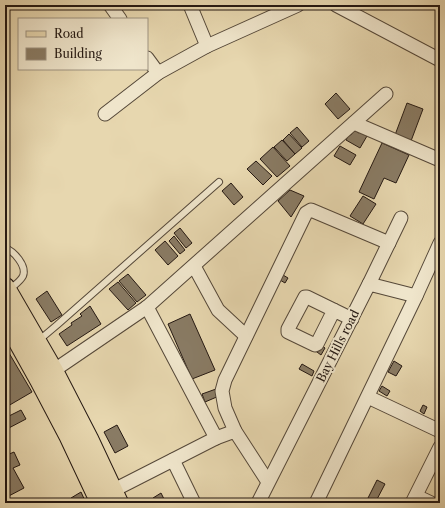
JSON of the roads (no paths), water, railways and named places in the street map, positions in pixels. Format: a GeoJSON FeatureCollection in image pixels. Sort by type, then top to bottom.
{"type":"FeatureCollection","features":[{"type":"Feature","properties":{"kind":"main road"},"geometry":{"type":"LineString","coordinates":[[6,289],[13,322],[40,380],[69,435],[110,499]]}},
{"type":"Feature","properties":{"kind":"main road"},"geometry":{"type":"LineString","coordinates":[[13,322],[36,342],[53,371],[88,440],[110,499]]}},
{"type":"Feature","properties":{"kind":"street"},"geometry":{"type":"LineString","coordinates":[[110,5],[119,18]]}},
{"type":"Feature","properties":{"kind":"street"},"geometry":{"type":"LineString","coordinates":[[190,5],[208,46]]}},
{"type":"Feature","properties":{"kind":"street"},"geometry":{"type":"LineString","coordinates":[[105,114],[158,73],[208,46],[298,5]]}},
{"type":"Feature","properties":{"kind":"street"},"geometry":{"type":"LineString","coordinates":[[336,5],[440,60]]}},
{"type":"Feature","properties":{"kind":"street"},"geometry":{"type":"LineString","coordinates":[[148,59],[158,73]]}},
{"type":"Feature","properties":{"kind":"street"},"geometry":{"type":"LineString","coordinates":[[53,371],[147,308],[386,94]]}},
{"type":"Feature","properties":{"kind":"street"},"geometry":{"type":"LineString","coordinates":[[354,123],[440,160]]}},
{"type":"Feature","properties":{"kind":"street"},"geometry":{"type":"LineString","coordinates":[[268,482],[235,432],[225,408],[222,391],[225,380],[306,213],[311,210],[389,243]]}},
{"type":"Feature","properties":{"kind":"street","name":"Bay Hills road"},"geometry":{"type":"LineString","coordinates":[[258,503],[352,319],[401,218]]}},
{"type":"Feature","properties":{"kind":"street"},"geometry":{"type":"LineString","coordinates":[[316,503],[368,397],[440,243]]}},
{"type":"Feature","properties":{"kind":"street"},"geometry":{"type":"LineString","coordinates":[[194,266],[218,310],[246,336]]}},
{"type":"Feature","properties":{"kind":"street"},"geometry":{"type":"LineString","coordinates":[[369,284],[416,296]]}},
{"type":"Feature","properties":{"kind":"street"},"geometry":{"type":"LineString","coordinates":[[147,308],[216,438]]}},
{"type":"Feature","properties":{"kind":"street"},"geometry":{"type":"LineString","coordinates":[[334,310],[352,319]]}},
{"type":"Feature","properties":{"kind":"street"},"geometry":{"type":"LineString","coordinates":[[368,397],[440,431]]}},
{"type":"Feature","properties":{"kind":"street"},"geometry":{"type":"LineString","coordinates":[[110,499],[173,460],[216,438],[235,432]]}},
{"type":"Feature","properties":{"kind":"street"},"geometry":{"type":"LineString","coordinates":[[431,503],[414,499],[440,447]]}},
{"type":"Feature","properties":{"kind":"street"},"geometry":{"type":"LineString","coordinates":[[173,460],[194,503]]}},
{"type":"Feature","properties":{"kind":"lane"},"geometry":{"type":"LineString","coordinates":[[36,342],[219,182]]}},
{"type":"Feature","properties":{"kind":"lane"},"geometry":{"type":"LineString","coordinates":[[5,248],[15,254],[24,269],[20,280],[6,289]]}}]}
